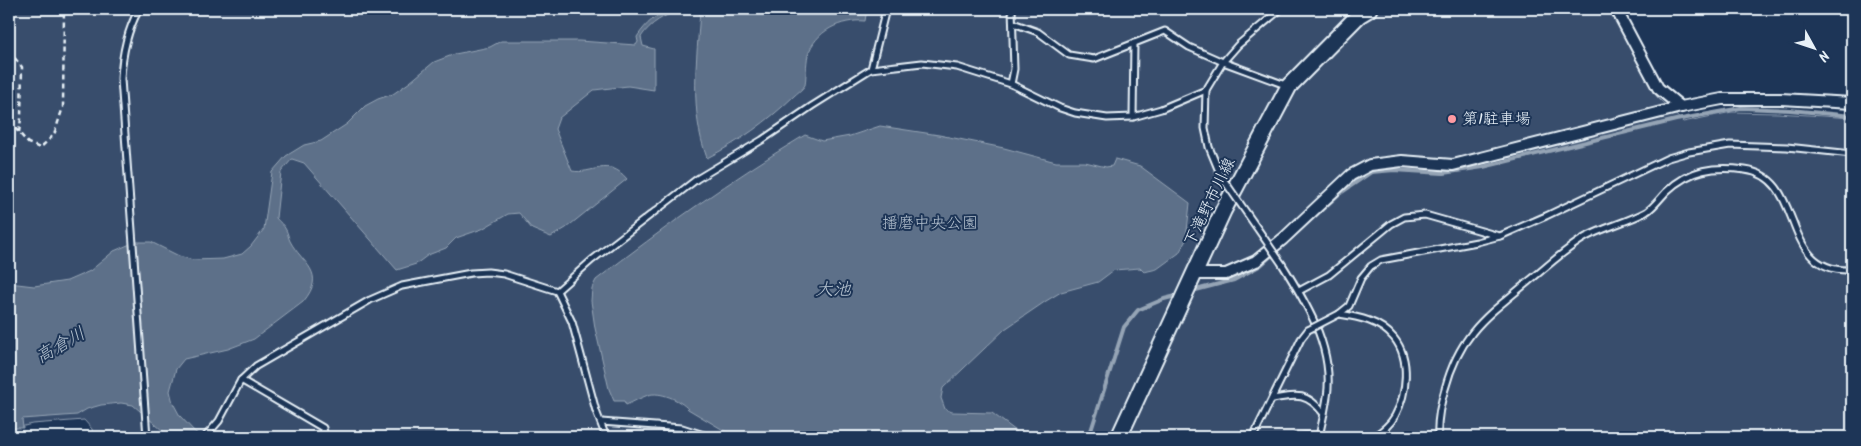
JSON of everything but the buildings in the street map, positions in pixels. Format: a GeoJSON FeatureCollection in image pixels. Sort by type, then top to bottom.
{"type":"FeatureCollection","features":[{"type":"Feature","properties":{"kind":"main road","name":"下滝野市川線"},"geometry":{"type":"LineString","coordinates":[[1119,437],[1223,211],[1289,86],[1359,15],[1369,9]]}},
{"type":"Feature","properties":{"kind":"street"},"geometry":{"type":"LineString","coordinates":[[1616,9],[1658,88],[1681,107]]}},
{"type":"Feature","properties":{"kind":"street"},"geometry":{"type":"LineString","coordinates":[[1194,274],[1226,274],[1256,261],[1351,175],[1370,165],[1402,161],[1453,166],[1681,107],[1722,99],[1781,99],[1852,103]]}},
{"type":"Feature","properties":{"kind":"lane"},"geometry":{"type":"LineString","coordinates":[[139,9],[127,36],[122,54],[121,79],[128,197],[147,437]]}},
{"type":"Feature","properties":{"kind":"lane"},"geometry":{"type":"LineString","coordinates":[[871,69],[886,9]]}},
{"type":"Feature","properties":{"kind":"lane"},"geometry":{"type":"LineString","coordinates":[[1011,84],[1014,69],[1012,9]]}},
{"type":"Feature","properties":{"kind":"lane"},"geometry":{"type":"LineString","coordinates":[[1281,9],[1238,45],[1223,62],[1206,90],[1205,128],[1209,147],[1220,176],[1282,264],[1298,291],[1324,344],[1328,387],[1319,437]]}},
{"type":"Feature","properties":{"kind":"lane"},"geometry":{"type":"LineString","coordinates":[[1013,23],[1038,32],[1069,55],[1094,59],[1165,31],[1189,48],[1289,86]]}},
{"type":"Feature","properties":{"kind":"lane"},"geometry":{"type":"LineString","coordinates":[[1133,117],[1134,43]]}},
{"type":"Feature","properties":{"kind":"lane"},"geometry":{"type":"LineString","coordinates":[[557,292],[592,260],[697,179],[762,140],[871,69],[905,64],[936,64],[957,67],[1011,84],[1075,114],[1107,118],[1133,117],[1161,109],[1206,90]]}},
{"type":"Feature","properties":{"kind":"lane"},"geometry":{"type":"LineString","coordinates":[[1253,437],[1301,339],[1308,330],[1339,314],[1349,306],[1361,278],[1371,266],[1381,260],[1500,236],[1668,158],[1689,152],[1730,145],[1743,145],[1852,154]]}},
{"type":"Feature","properties":{"kind":"lane"},"geometry":{"type":"LineString","coordinates":[[1438,437],[1439,416],[1449,373],[1461,347],[1476,328],[1506,300],[1574,245],[1589,236],[1648,211],[1679,180],[1690,174],[1714,170],[1746,170],[1759,175],[1776,187],[1782,195],[1789,207],[1800,242],[1808,253],[1814,259],[1834,269],[1852,270]]}},
{"type":"Feature","properties":{"kind":"lane"},"geometry":{"type":"LineString","coordinates":[[1298,291],[1329,275],[1391,224],[1404,218],[1425,215],[1500,236]]}},
{"type":"Feature","properties":{"kind":"lane"},"geometry":{"type":"LineString","coordinates":[[205,437],[219,420],[241,380],[256,366],[291,348],[370,300],[402,286],[471,273],[488,272],[504,274],[557,292],[572,322],[606,437]]}},
{"type":"Feature","properties":{"kind":"lane"},"geometry":{"type":"LineString","coordinates":[[1339,314],[1369,320],[1385,330],[1394,339],[1404,361],[1404,384],[1400,404],[1387,426],[1373,437]]}},
{"type":"Feature","properties":{"kind":"lane"},"geometry":{"type":"LineString","coordinates":[[241,380],[322,428],[325,437]]}},
{"type":"Feature","properties":{"kind":"lane"},"geometry":{"type":"LineString","coordinates":[[1273,399],[1299,395],[1316,404],[1324,414]]}},
{"type":"Feature","properties":{"kind":"lane"},"geometry":{"type":"LineString","coordinates":[[601,422],[682,428],[710,437]]}},
{"type":"Feature","properties":{"kind":"lane"},"geometry":{"type":"LineString","coordinates":[[1296,437],[1312,437]]}},
{"type":"Feature","properties":{"kind":"path"},"geometry":{"type":"LineString","coordinates":[[9,121],[28,143],[40,148],[54,135],[63,107],[64,9]]}},
{"type":"Feature","properties":{"kind":"path"},"geometry":{"type":"LineString","coordinates":[[9,51],[22,67],[19,132]]}},
{"type":"Feature","properties":{"kind":"green space","name":"播磨中央公園"},"geometry":{"type":"Polygon","coordinates":[[[9,9],[1610,9],[1657,97],[1683,122],[1732,112],[1852,118],[1852,437],[93,437],[92,429],[84,420],[32,424],[9,430],[9,9]]]}},
{"type":"Feature","properties":{"kind":"water","name":"高倉川"},"geometry":{"type":"Polygon","coordinates":[[[671,9],[681,9],[658,20],[641,37],[643,46],[654,49],[654,90],[628,86],[594,90],[559,118],[555,129],[572,171],[580,172],[607,167],[620,172],[627,179],[566,228],[551,237],[532,229],[519,213],[508,214],[482,229],[456,238],[446,248],[428,255],[416,264],[397,270],[304,163],[292,159],[281,172],[276,218],[284,227],[290,241],[310,269],[313,283],[310,292],[303,302],[254,339],[228,349],[184,359],[176,369],[170,391],[173,403],[180,416],[195,432],[203,437],[170,437],[133,405],[121,403],[101,405],[87,409],[77,415],[22,419],[23,428],[9,428],[9,283],[34,286],[67,281],[90,271],[114,251],[135,242],[151,242],[179,256],[193,260],[223,259],[242,254],[264,229],[272,172],[286,156],[304,145],[321,141],[347,124],[365,106],[393,94],[434,62],[455,54],[490,47],[501,41],[579,41],[636,45],[638,42],[637,37],[644,27],[656,17],[671,9]]]}},
{"type":"Feature","properties":{"kind":"water"},"geometry":{"type":"Polygon","coordinates":[[[689,9],[867,9],[865,21],[847,22],[838,25],[830,28],[816,39],[808,55],[805,85],[801,89],[753,130],[707,158],[701,140],[696,103],[696,66],[700,10],[689,9]]]}},
{"type":"Feature","properties":{"kind":"water","name":"大池"},"geometry":{"type":"Polygon","coordinates":[[[880,126],[1004,148],[1056,162],[1085,162],[1106,167],[1112,166],[1115,159],[1140,166],[1190,203],[1186,240],[1179,253],[1157,269],[1144,272],[1140,268],[1114,270],[1098,282],[1061,292],[1046,301],[1005,329],[943,388],[941,398],[945,409],[952,412],[992,413],[1016,431],[1020,437],[735,437],[688,409],[680,402],[664,395],[648,395],[626,405],[624,401],[614,401],[609,389],[595,328],[591,301],[592,288],[596,280],[698,204],[805,135],[822,141],[850,136],[880,126]]]}},
{"type":"Feature","properties":{"kind":"waterway"},"geometry":{"type":"LineString","coordinates":[[1289,240],[1339,194],[1371,172],[1394,170],[1443,173],[1483,167],[1676,120],[1741,108],[1790,110],[1852,116]]}},
{"type":"Feature","properties":{"kind":"waterway"},"geometry":{"type":"LineString","coordinates":[[1192,291],[1234,280],[1261,265],[1284,244]]}},
{"type":"Feature","properties":{"kind":"waterway"},"geometry":{"type":"LineString","coordinates":[[1089,437],[1124,327],[1138,310],[1164,299],[1180,295]]}},
{"type":"Feature","properties":{"kind":"place","name":"第1駐車場"},"geometry":{"type":"Point","coordinates":[1452,119]}}]}
